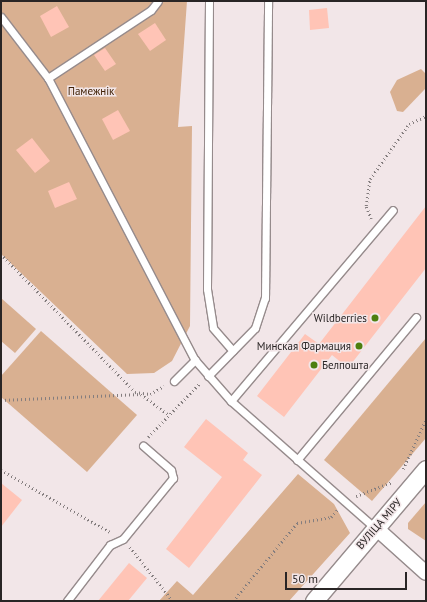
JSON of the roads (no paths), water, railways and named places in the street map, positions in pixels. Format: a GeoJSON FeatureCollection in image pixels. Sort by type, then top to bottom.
{"type":"FeatureCollection","features":[{"type":"Feature","properties":{"kind":"street","name":"ВУЛІЦА МІРУ"},"geometry":{"type":"LineString","coordinates":[[314,601],[376,528],[405,479],[426,469]]}},
{"type":"Feature","properties":{"kind":"street"},"geometry":{"type":"LineString","coordinates":[[376,528],[425,571]]}},
{"type":"Feature","properties":{"kind":"lane"},"geometry":{"type":"LineString","coordinates":[[48,78],[151,10],[158,1]]}},
{"type":"Feature","properties":{"kind":"lane"},"geometry":{"type":"LineString","coordinates":[[209,1],[207,289],[213,328],[233,351]]}},
{"type":"Feature","properties":{"kind":"lane"},"geometry":{"type":"LineString","coordinates":[[208,376],[255,328],[265,298],[268,1]]}},
{"type":"Feature","properties":{"kind":"lane"},"geometry":{"type":"LineString","coordinates":[[1,17],[48,78],[195,360],[231,401],[296,460],[346,500],[376,528]]}},
{"type":"Feature","properties":{"kind":"lane"},"geometry":{"type":"LineString","coordinates":[[231,401],[393,210]]}},
{"type":"Feature","properties":{"kind":"lane"},"geometry":{"type":"LineString","coordinates":[[296,460],[416,318]]}},
{"type":"Feature","properties":{"kind":"lane"},"geometry":{"type":"LineString","coordinates":[[174,381],[195,360]]}},
{"type":"Feature","properties":{"kind":"lane"},"geometry":{"type":"LineString","coordinates":[[67,601],[110,545],[123,539],[173,478],[171,470],[143,446]]}},
{"type":"Feature","properties":{"kind":"place","name":"Wildberries"},"geometry":{"type":"Point","coordinates":[375,318]}},
{"type":"Feature","properties":{"kind":"place","name":"Минская Фармация"},"geometry":{"type":"Point","coordinates":[359,346]}},
{"type":"Feature","properties":{"kind":"place","name":"Белпошта"},"geometry":{"type":"Point","coordinates":[314,365]}},
{"type":"Feature","properties":{"kind":"park label","name":"Памежнік"},"geometry":{"type":"Point","coordinates":[91,91]}}]}
